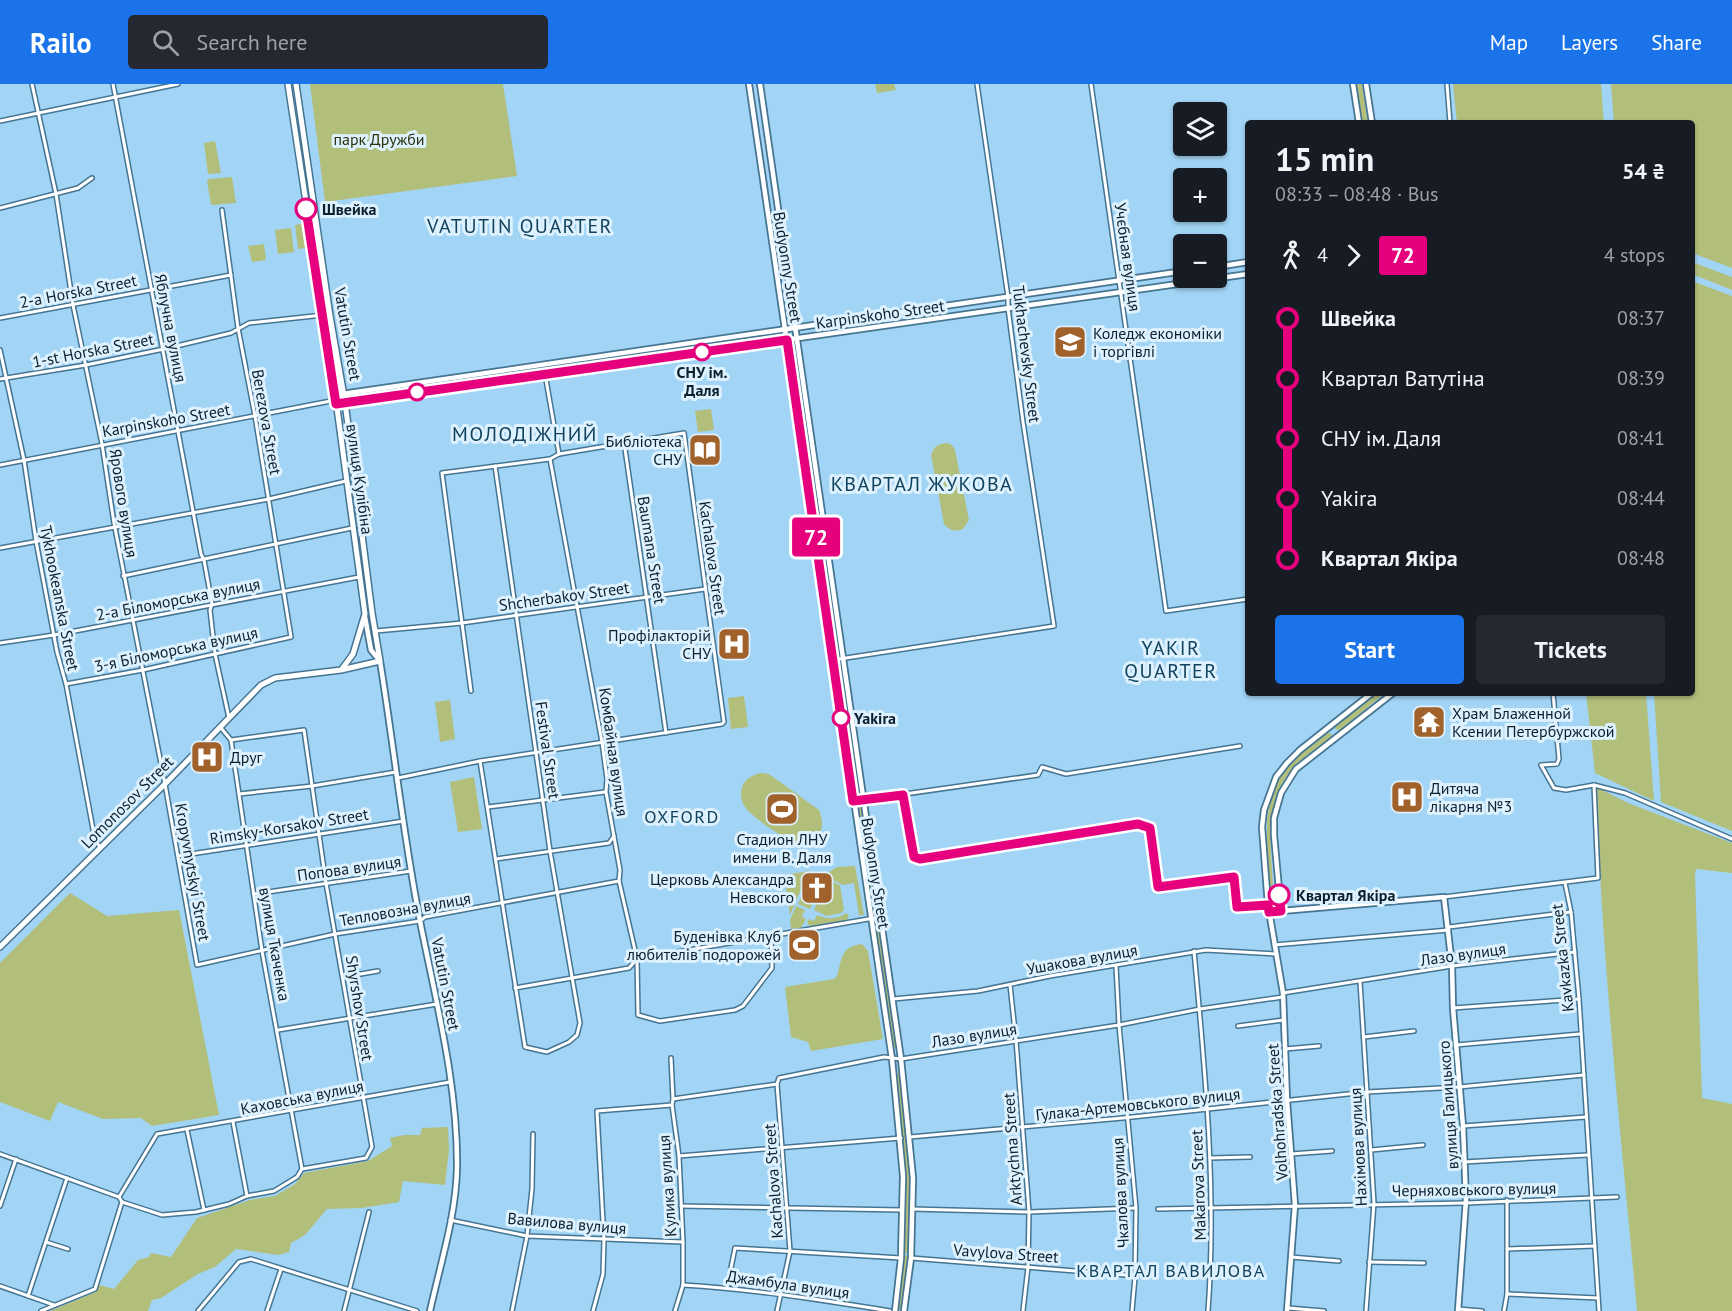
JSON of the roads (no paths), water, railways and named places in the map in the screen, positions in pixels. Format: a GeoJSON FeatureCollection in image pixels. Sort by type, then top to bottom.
{"type":"FeatureCollection","features":[{"type":"Feature","properties":{"kind":"main road","name":"Vatutin Street"},"geometry":{"type":"LineString","coordinates":[[288,84],[322,315]]}},
{"type":"Feature","properties":{"kind":"main road","name":"Vatutin Street"},"geometry":{"type":"LineString","coordinates":[[296,84],[330,316],[344,394],[380,661]]}},
{"type":"Feature","properties":{"kind":"main road","name":"вулиця Кулібіна"},"geometry":{"type":"LineString","coordinates":[[322,315],[336,400],[359,577]]}},
{"type":"Feature","properties":{"kind":"main road","name":"Vatutin Street"},"geometry":{"type":"LineString","coordinates":[[359,577],[365,614]]}},
{"type":"Feature","properties":{"kind":"main road"},"geometry":{"type":"LineString","coordinates":[[341,670],[353,654],[365,614]]}},
{"type":"Feature","properties":{"kind":"main road","name":"Lomonosov Street"},"geometry":{"type":"LineString","coordinates":[[0,947],[165,784],[255,690],[267,681],[341,670],[380,661]]}},
{"type":"Feature","properties":{"kind":"street","name":"Ярового вулиця"},"geometry":{"type":"LineString","coordinates":[[32,84],[56,194],[73,305],[102,444],[131,620],[165,784]]}},
{"type":"Feature","properties":{"kind":"street","name":"Яблучна вулиця"},"geometry":{"type":"LineString","coordinates":[[113,84],[140,217],[139,231],[164,349],[177,430],[204,560],[212,604],[210,610],[215,654],[229,718]]}},
{"type":"Feature","properties":{"kind":"street"},"geometry":{"type":"LineString","coordinates":[[0,121],[178,84]]}},
{"type":"Feature","properties":{"kind":"street","name":"Budyonny Street"},"geometry":{"type":"LineString","coordinates":[[749,84],[892,1059],[901,1138],[903,1210],[895,1311]]}},
{"type":"Feature","properties":{"kind":"street","name":"Budyonny Street"},"geometry":{"type":"LineString","coordinates":[[760,84],[902,1059],[910,1137],[912,1209],[911,1258],[904,1311]]}},
{"type":"Feature","properties":{"kind":"street","name":"Tukhachevsky Street"},"geometry":{"type":"LineString","coordinates":[[843,658],[1054,626],[1023,422],[1008,297],[977,84]]}},
{"type":"Feature","properties":{"kind":"street","name":"Учєбная вулиця"},"geometry":{"type":"LineString","coordinates":[[1091,84],[1166,611],[1245,598]]}},
{"type":"Feature","properties":{"kind":"street"},"geometry":{"type":"LineString","coordinates":[[1353,84],[1359,120]]}},
{"type":"Feature","properties":{"kind":"street"},"geometry":{"type":"LineString","coordinates":[[1366,84],[1372,120]]}},
{"type":"Feature","properties":{"kind":"street"},"geometry":{"type":"LineString","coordinates":[[1447,84],[1450,120]]}},
{"type":"Feature","properties":{"kind":"street"},"geometry":{"type":"LineString","coordinates":[[0,208],[78,188],[92,178]]}},
{"type":"Feature","properties":{"kind":"street","name":"Berezova Street"},"geometry":{"type":"LineString","coordinates":[[222,210],[238,328],[255,416],[291,637]]}},
{"type":"Feature","properties":{"kind":"street"},"geometry":{"type":"LineString","coordinates":[[1227,265],[1245,262]]}},
{"type":"Feature","properties":{"kind":"street","name":"Karpinskoho Street"},"geometry":{"type":"LineString","coordinates":[[336,400],[344,394],[1173,273]]}},
{"type":"Feature","properties":{"kind":"street","name":"Karpinskoho Street"},"geometry":{"type":"LineString","coordinates":[[0,465],[336,400],[345,402],[1245,274]]}},
{"type":"Feature","properties":{"kind":"street","name":"2-a Horska Street"},"geometry":{"type":"LineString","coordinates":[[0,318],[232,275]]}},
{"type":"Feature","properties":{"kind":"street","name":"1-st Horska Street"},"geometry":{"type":"LineString","coordinates":[[0,379],[164,349],[231,333],[249,323],[330,316]]}},
{"type":"Feature","properties":{"kind":"street","name":"Tykhookeanska Street"},"geometry":{"type":"LineString","coordinates":[[0,350],[24,460],[36,541],[95,840],[101,848]]}},
{"type":"Feature","properties":{"kind":"street"},"geometry":{"type":"LineString","coordinates":[[545,374],[559,454]]}},
{"type":"Feature","properties":{"kind":"street","name":"Kachalova Street"},"geometry":{"type":"LineString","coordinates":[[624,442],[684,433],[724,722],[666,733]]}},
{"type":"Feature","properties":{"kind":"street"},"geometry":{"type":"LineString","coordinates":[[471,691],[441,473],[550,459],[559,454],[624,442]]}},
{"type":"Feature","properties":{"kind":"street","name":"Baumana Street"},"geometry":{"type":"LineString","coordinates":[[624,442],[666,733]]}},
{"type":"Feature","properties":{"kind":"street","name":"Комбайная вулиця"},"geometry":{"type":"LineString","coordinates":[[550,459],[602,742],[607,779],[606,792],[620,870],[619,881],[637,959],[638,1015],[660,1021],[735,1010],[743,1006],[772,968],[771,935]]}},
{"type":"Feature","properties":{"kind":"street","name":"Festival Street"},"geometry":{"type":"LineString","coordinates":[[495,466],[550,851],[580,1023],[577,1035],[569,1042],[547,1052],[525,1047],[515,988]]}},
{"type":"Feature","properties":{"kind":"street"},"geometry":{"type":"LineString","coordinates":[[0,548],[269,499],[346,481]]}},
{"type":"Feature","properties":{"kind":"street"},"geometry":{"type":"LineString","coordinates":[[123,576],[352,528]]}},
{"type":"Feature","properties":{"kind":"street","name":"2-а Біломорська вулиця"},"geometry":{"type":"LineString","coordinates":[[0,643],[54,635],[359,577]]}},
{"type":"Feature","properties":{"kind":"street","name":"Shcherbakov Street"},"geometry":{"type":"LineString","coordinates":[[375,631],[462,623],[705,589]]}},
{"type":"Feature","properties":{"kind":"street","name":"Vatutin Street"},"geometry":{"type":"LineString","coordinates":[[365,614],[371,650],[380,661],[411,871],[455,1110],[457,1157],[455,1196],[430,1311]]}},
{"type":"Feature","properties":{"kind":"street","name":"3-я Біломорська вулиця"},"geometry":{"type":"LineString","coordinates":[[66,684],[143,670],[291,637]]}},
{"type":"Feature","properties":{"kind":"street"},"geometry":{"type":"LineString","coordinates":[[833,660],[843,658]]}},
{"type":"Feature","properties":{"kind":"street","name":"Volhohradska Street"},"geometry":{"type":"LineString","coordinates":[[1287,1309],[1295,1205],[1287,1101],[1283,995],[1268,905],[1262,827],[1267,799],[1276,777],[1300,750],[1368,696]]}},
{"type":"Feature","properties":{"kind":"street"},"geometry":{"type":"LineString","coordinates":[[1281,911],[1274,835],[1274,818],[1281,793],[1296,769],[1389,696]]}},
{"type":"Feature","properties":{"kind":"street"},"geometry":{"type":"LineString","coordinates":[[1552,696],[1559,759],[1557,764],[1541,765],[1554,788],[1566,790],[1594,785],[1625,793],[1732,839]]}},
{"type":"Feature","properties":{"kind":"street","name":"вулиця Ткаченка"},"geometry":{"type":"LineString","coordinates":[[220,726],[231,740],[262,951],[302,1170]]}},
{"type":"Feature","properties":{"kind":"street","name":"Shyrshov Street"},"geometry":{"type":"LineString","coordinates":[[231,740],[304,730],[326,883],[372,1147],[366,1158],[302,1170]]}},
{"type":"Feature","properties":{"kind":"street"},"geometry":{"type":"LineString","coordinates":[[239,794],[397,775],[666,733]]}},
{"type":"Feature","properties":{"kind":"street"},"geometry":{"type":"LineString","coordinates":[[853,801],[1038,775],[1042,767],[1066,774],[1240,746]]}},
{"type":"Feature","properties":{"kind":"street"},"geometry":{"type":"LineString","coordinates":[[480,761],[504,903],[515,988],[629,968],[637,959],[880,917]]}},
{"type":"Feature","properties":{"kind":"street","name":"Kropyvnytskyi Street"},"geometry":{"type":"LineString","coordinates":[[165,784],[197,964]]}},
{"type":"Feature","properties":{"kind":"street","name":"Kavkazka Street"},"geometry":{"type":"LineString","coordinates":[[1594,785],[1598,878],[1565,884],[1571,912],[1580,999],[1599,1311]]}},
{"type":"Feature","properties":{"kind":"street"},"geometry":{"type":"LineString","coordinates":[[488,807],[606,792]]}},
{"type":"Feature","properties":{"kind":"street"},"geometry":{"type":"LineString","coordinates":[[903,795],[913,853],[916,858],[1138,824],[1150,828],[1158,887],[1234,877],[1237,907],[1268,905]]}},
{"type":"Feature","properties":{"kind":"street","name":"Rimsky-Korsakov Street"},"geometry":{"type":"LineString","coordinates":[[178,856],[404,821]]}},
{"type":"Feature","properties":{"kind":"street"},"geometry":{"type":"LineString","coordinates":[[496,859],[609,843],[614,836]]}},
{"type":"Feature","properties":{"kind":"street","name":"Попова вулиця"},"geometry":{"type":"LineString","coordinates":[[254,894],[411,871]]}},
{"type":"Feature","properties":{"kind":"street","name":"Тепловозна вулиця"},"geometry":{"type":"LineString","coordinates":[[197,964],[335,934],[420,921],[426,917],[619,881]]}},
{"type":"Feature","properties":{"kind":"street"},"geometry":{"type":"LineString","coordinates":[[1269,912],[1565,884]]}},
{"type":"Feature","properties":{"kind":"street","name":"вулиця Галицького"},"geometry":{"type":"LineString","coordinates":[[1444,897],[1452,966],[1466,1203],[1458,1310]]}},
{"type":"Feature","properties":{"kind":"street"},"geometry":{"type":"LineString","coordinates":[[1274,945],[1449,928],[1571,912]]}},
{"type":"Feature","properties":{"kind":"street","name":"Ушакова вулиця"},"geometry":{"type":"LineString","coordinates":[[893,999],[978,991],[1194,951],[1276,954]]}},
{"type":"Feature","properties":{"kind":"street","name":"Makarova Street"},"geometry":{"type":"LineString","coordinates":[[1194,951],[1200,1009],[1212,1207],[1208,1311]]}},
{"type":"Feature","properties":{"kind":"street","name":"Лазо вулиця"},"geometry":{"type":"LineString","coordinates":[[674,1099],[777,1084],[779,1078],[884,1057],[902,1059],[1119,1025],[1452,966],[1575,952]]}},
{"type":"Feature","properties":{"kind":"street","name":"Чкалова вулиця"},"geometry":{"type":"LineString","coordinates":[[1116,966],[1119,1025],[1136,1208],[1132,1311]]}},
{"type":"Feature","properties":{"kind":"street"},"geometry":{"type":"LineString","coordinates":[[343,977],[378,971]]}},
{"type":"Feature","properties":{"kind":"street","name":"Нахімова вулиця"},"geometry":{"type":"LineString","coordinates":[[1360,982],[1374,1203],[1366,1311]]}},
{"type":"Feature","properties":{"kind":"street","name":"Arktychna Street"},"geometry":{"type":"LineString","coordinates":[[1010,985],[1029,1212],[1028,1267],[1023,1311]]}},
{"type":"Feature","properties":{"kind":"street"},"geometry":{"type":"LineString","coordinates":[[1453,1008],[1580,999]]}},
{"type":"Feature","properties":{"kind":"street"},"geometry":{"type":"LineString","coordinates":[[278,1030],[437,1004]]}},
{"type":"Feature","properties":{"kind":"street"},"geometry":{"type":"LineString","coordinates":[[1238,1026],[1284,1020]]}},
{"type":"Feature","properties":{"kind":"street"},"geometry":{"type":"LineString","coordinates":[[1364,1037],[1414,1032]]}},
{"type":"Feature","properties":{"kind":"street"},"geometry":{"type":"LineString","coordinates":[[1456,1045],[1581,1034]]}},
{"type":"Feature","properties":{"kind":"street"},"geometry":{"type":"LineString","coordinates":[[1285,1049],[1319,1046]]}},
{"type":"Feature","properties":{"kind":"street","name":"Кулика вулиця"},"geometry":{"type":"LineString","coordinates":[[671,1058],[674,1099],[672,1105],[679,1156],[683,1242],[683,1285],[675,1311]]}},
{"type":"Feature","properties":{"kind":"street","name":"Гулака-Артемовського вулиця"},"geometry":{"type":"LineString","coordinates":[[910,1137],[1127,1118],[1367,1092],[1584,1075]]}},
{"type":"Feature","properties":{"kind":"street","name":"Каховська вулиця"},"geometry":{"type":"LineString","coordinates":[[118,1197],[157,1134],[450,1082]]}},
{"type":"Feature","properties":{"kind":"street","name":"Kachalova Street"},"geometry":{"type":"LineString","coordinates":[[777,1084],[790,1251],[777,1311]]}},
{"type":"Feature","properties":{"kind":"street"},"geometry":{"type":"LineString","coordinates":[[593,1311],[603,1274],[604,1240],[597,1111],[672,1105]]}},
{"type":"Feature","properties":{"kind":"street"},"geometry":{"type":"LineString","coordinates":[[1463,1126],[1586,1117]]}},
{"type":"Feature","properties":{"kind":"street"},"geometry":{"type":"LineString","coordinates":[[233,1122],[247,1196]]}},
{"type":"Feature","properties":{"kind":"street"},"geometry":{"type":"LineString","coordinates":[[187,1130],[204,1210]]}},
{"type":"Feature","properties":{"kind":"street"},"geometry":{"type":"LineString","coordinates":[[512,1311],[527,1236],[532,1189],[533,1134]]}},
{"type":"Feature","properties":{"kind":"street"},"geometry":{"type":"LineString","coordinates":[[679,1156],[901,1138]]}},
{"type":"Feature","properties":{"kind":"street"},"geometry":{"type":"LineString","coordinates":[[1371,1150],[1423,1145]]}},
{"type":"Feature","properties":{"kind":"street"},"geometry":{"type":"LineString","coordinates":[[1291,1154],[1332,1151]]}},
{"type":"Feature","properties":{"kind":"street"},"geometry":{"type":"LineString","coordinates":[[0,1154],[118,1197],[122,1202],[162,1215],[204,1210],[229,1204],[247,1196],[274,1191],[297,1177],[302,1170]]}},
{"type":"Feature","properties":{"kind":"street"},"geometry":{"type":"LineString","coordinates":[[1464,1162],[1589,1155]]}},
{"type":"Feature","properties":{"kind":"street"},"geometry":{"type":"LineString","coordinates":[[1210,1158],[1250,1157]]}},
{"type":"Feature","properties":{"kind":"street"},"geometry":{"type":"LineString","coordinates":[[0,1206],[16,1159]]}},
{"type":"Feature","properties":{"kind":"street"},"geometry":{"type":"LineString","coordinates":[[28,1296],[67,1178]]}},
{"type":"Feature","properties":{"kind":"street","name":"Черняховського вулиця"},"geometry":{"type":"LineString","coordinates":[[1158,1209],[1466,1203],[1617,1197]]}},
{"type":"Feature","properties":{"kind":"street"},"geometry":{"type":"LineString","coordinates":[[1504,1311],[1507,1294],[1507,1200]]}},
{"type":"Feature","properties":{"kind":"street"},"geometry":{"type":"LineString","coordinates":[[41,1311],[94,1289],[122,1202]]}},
{"type":"Feature","properties":{"kind":"street"},"geometry":{"type":"LineString","coordinates":[[681,1206],[903,1210]]}},
{"type":"Feature","properties":{"kind":"street"},"geometry":{"type":"LineString","coordinates":[[912,1209],[1029,1212],[1136,1208]]}},
{"type":"Feature","properties":{"kind":"street"},"geometry":{"type":"LineString","coordinates":[[344,1311],[369,1212]]}},
{"type":"Feature","properties":{"kind":"street","name":"Вавилова вулиця"},"geometry":{"type":"LineString","coordinates":[[450,1220],[527,1236],[683,1242]]}},
{"type":"Feature","properties":{"kind":"street"},"geometry":{"type":"LineString","coordinates":[[46,1242],[68,1249]]}},
{"type":"Feature","properties":{"kind":"street"},"geometry":{"type":"LineString","coordinates":[[1507,1249],[1594,1246]]}},
{"type":"Feature","properties":{"kind":"street"},"geometry":{"type":"LineString","coordinates":[[727,1288],[735,1248],[901,1258]]}},
{"type":"Feature","properties":{"kind":"street"},"geometry":{"type":"LineString","coordinates":[[1291,1257],[1338,1261]]}},
{"type":"Feature","properties":{"kind":"street","name":"Vavylova Street"},"geometry":{"type":"LineString","coordinates":[[911,1258],[1135,1277]]}},
{"type":"Feature","properties":{"kind":"street"},"geometry":{"type":"LineString","coordinates":[[198,1311],[239,1262],[251,1259],[417,1311]]}},
{"type":"Feature","properties":{"kind":"street"},"geometry":{"type":"LineString","coordinates":[[1369,1262],[1424,1263]]}},
{"type":"Feature","properties":{"kind":"street"},"geometry":{"type":"LineString","coordinates":[[267,1311],[281,1269]]}},
{"type":"Feature","properties":{"kind":"street","name":"Джамбула вулиця"},"geometry":{"type":"LineString","coordinates":[[683,1285],[780,1294],[890,1311]]}},
{"type":"Feature","properties":{"kind":"street"},"geometry":{"type":"LineString","coordinates":[[0,1286],[54,1305]]}},
{"type":"Feature","properties":{"kind":"street"},"geometry":{"type":"LineString","coordinates":[[1507,1294],[1598,1298]]}},
{"type":"Feature","properties":{"kind":"street"},"geometry":{"type":"LineString","coordinates":[[1287,1309],[1324,1311]]}},
{"type":"Feature","properties":{"kind":"street"},"geometry":{"type":"LineString","coordinates":[[1458,1310],[1482,1311]]}},
{"type":"Feature","properties":{"kind":"place","name":"Швейка"},"geometry":{"type":"Point","coordinates":[306,209]}},
{"type":"Feature","properties":{"kind":"place","name":"Коледж економіки і торгівлі"},"geometry":{"type":"Point","coordinates":[1070,342]}},
{"type":"Feature","properties":{"kind":"place","name":"СНУ ім. Даля"},"geometry":{"type":"Point","coordinates":[702,352]}},
{"type":"Feature","properties":{"kind":"place","name":"Библіотека СНУ"},"geometry":{"type":"Point","coordinates":[705,450]}},
{"type":"Feature","properties":{"kind":"place","name":"Профілакторій СНУ"},"geometry":{"type":"Point","coordinates":[734,644]}},
{"type":"Feature","properties":{"kind":"place","name":"Yakira"},"geometry":{"type":"Point","coordinates":[841,718]}},
{"type":"Feature","properties":{"kind":"place","name":"Храм Блаженной Ксении Петербуржской"},"geometry":{"type":"Point","coordinates":[1429,722]}},
{"type":"Feature","properties":{"kind":"place","name":"Друг"},"geometry":{"type":"Point","coordinates":[207,757]}},
{"type":"Feature","properties":{"kind":"place","name":"Дитяча лікарня №3"},"geometry":{"type":"Point","coordinates":[1407,797]}},
{"type":"Feature","properties":{"kind":"place","name":"Стадион ЛНУ имени В. Даля"},"geometry":{"type":"Point","coordinates":[782,809]}},
{"type":"Feature","properties":{"kind":"place","name":"Церковь Александра Невского"},"geometry":{"type":"Point","coordinates":[817,888]}},
{"type":"Feature","properties":{"kind":"place","name":"Квартал Якіра"},"geometry":{"type":"Point","coordinates":[1279,895]}},
{"type":"Feature","properties":{"kind":"place","name":"Буденівка Клуб любителів подорожей"},"geometry":{"type":"Point","coordinates":[804,945]}},
{"type":"Feature","properties":{"kind":"district","name":"VATUTIN QUARTER"},"geometry":{"type":"Point","coordinates":[520,226]}},
{"type":"Feature","properties":{"kind":"district","name":"МОЛОДІЖНИЙ"},"geometry":{"type":"Point","coordinates":[525,434]}},
{"type":"Feature","properties":{"kind":"district","name":"КВАРТАЛ ЖУКОВА"},"geometry":{"type":"Point","coordinates":[922,484]}},
{"type":"Feature","properties":{"kind":"district","name":"YAKIR QUARTER"},"geometry":{"type":"Point","coordinates":[1171,660]}},
{"type":"Feature","properties":{"kind":"district","name":"OXFORD"},"geometry":{"type":"Point","coordinates":[682,817]}},
{"type":"Feature","properties":{"kind":"district","name":"КВАРТАЛ ВАВИЛОВА"},"geometry":{"type":"Point","coordinates":[1171,1271]}},
{"type":"Feature","properties":{"kind":"park label","name":"парк Дружби"},"geometry":{"type":"Point","coordinates":[379,139]}}]}
